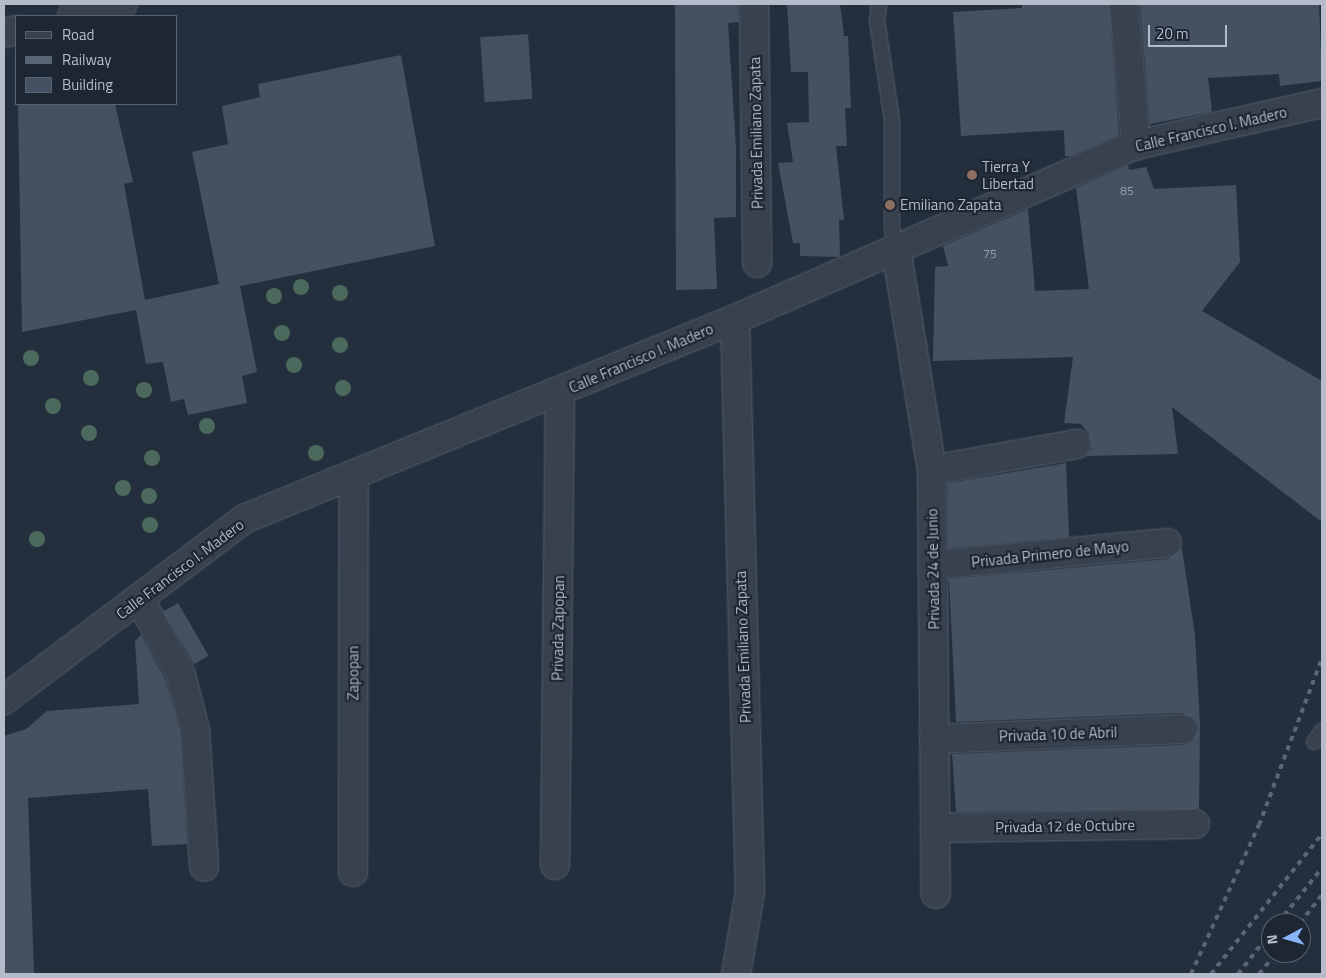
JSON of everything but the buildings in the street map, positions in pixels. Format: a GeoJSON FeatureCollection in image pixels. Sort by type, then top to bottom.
{"type":"FeatureCollection","features":[{"type":"Feature","properties":{"kind":"street"},"geometry":{"type":"LineString","coordinates":[[76,15],[124,4]]}},
{"type":"Feature","properties":{"kind":"street","name":"Privada Emiliano Zapata"},"geometry":{"type":"LineString","coordinates":[[754,4],[757,263]]}},
{"type":"Feature","properties":{"kind":"street"},"geometry":{"type":"LineString","coordinates":[[1124,4],[1136,145]]}},
{"type":"Feature","properties":{"kind":"street","name":"Calle Francisco I. Madero"},"geometry":{"type":"LineString","coordinates":[[4,700],[140,600],[244,519],[734,319],[1136,145],[1322,103]]}},
{"type":"Feature","properties":{"kind":"street","name":"Privada 24 de Junio"},"geometry":{"type":"LineString","coordinates":[[896,248],[932,470],[936,894]]}},
{"type":"Feature","properties":{"kind":"street","name":"Privada Emiliano Zapata"},"geometry":{"type":"LineString","coordinates":[[734,319],[750,892],[736,974]]}},
{"type":"Feature","properties":{"kind":"street","name":"Privada Zapopan"},"geometry":{"type":"LineString","coordinates":[[555,865],[560,391]]}},
{"type":"Feature","properties":{"kind":"street"},"geometry":{"type":"LineString","coordinates":[[932,470],[1077,444]]}},
{"type":"Feature","properties":{"kind":"street","name":"Zapopan"},"geometry":{"type":"LineString","coordinates":[[352,872],[354,474]]}},
{"type":"Feature","properties":{"kind":"street","name":"Privada Primero de Mayo"},"geometry":{"type":"LineString","coordinates":[[933,566],[1167,543]]}},
{"type":"Feature","properties":{"kind":"street"},"geometry":{"type":"LineString","coordinates":[[140,600],[181,675],[195,730],[204,867]]}},
{"type":"Feature","properties":{"kind":"street","name":"Privada 10 de Abril"},"geometry":{"type":"LineString","coordinates":[[934,739],[1182,729]]}},
{"type":"Feature","properties":{"kind":"street","name":"Privada 12 de Octubre"},"geometry":{"type":"LineString","coordinates":[[935,828],[1195,824]]}},
{"type":"Feature","properties":{"kind":"lane"},"geometry":{"type":"LineString","coordinates":[[879,4],[877,20],[892,120],[892,228],[896,248]]}},
{"type":"Feature","properties":{"kind":"lane"},"geometry":{"type":"LineString","coordinates":[[1314,742],[1322,730]]}},
{"type":"Feature","properties":{"kind":"railway"},"geometry":{"type":"LineString","coordinates":[[1191,974],[1259,825],[1322,658]]}},
{"type":"Feature","properties":{"kind":"railway"},"geometry":{"type":"LineString","coordinates":[[1211,974],[1322,834]]}},
{"type":"Feature","properties":{"kind":"railway"},"geometry":{"type":"LineString","coordinates":[[1286,913],[1322,868]]}},
{"type":"Feature","properties":{"kind":"railway"},"geometry":{"type":"LineString","coordinates":[[1308,913],[1322,895]]}},
{"type":"Feature","properties":{"kind":"railway"},"geometry":{"type":"LineString","coordinates":[[1238,974],[1261,945]]}},
{"type":"Feature","properties":{"kind":"railway"},"geometry":{"type":"LineString","coordinates":[[1259,974],[1268,963]]}},
{"type":"Feature","properties":{"kind":"place","name":"Tierra Y Libertad"},"geometry":{"type":"Point","coordinates":[972,175]}},
{"type":"Feature","properties":{"kind":"place","name":"Emiliano Zapata"},"geometry":{"type":"Point","coordinates":[890,205]}}]}
